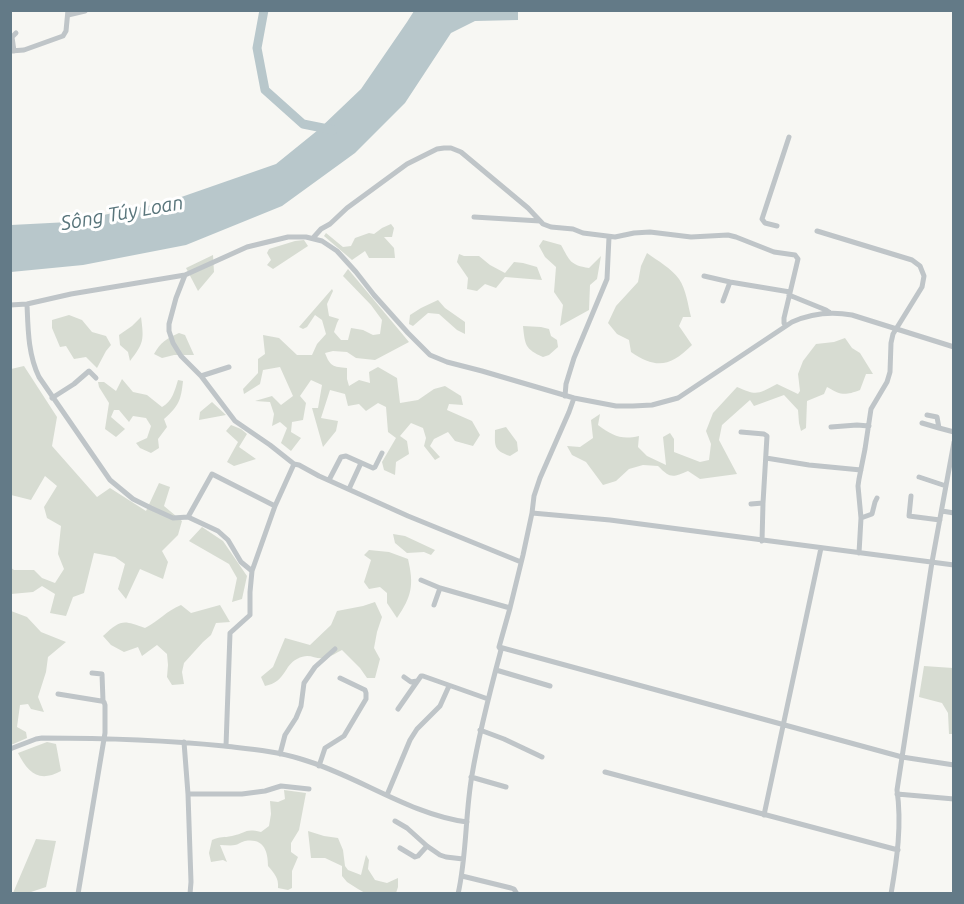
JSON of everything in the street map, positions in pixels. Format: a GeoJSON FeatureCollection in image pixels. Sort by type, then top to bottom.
{"type":"FeatureCollection","features":[{"type":"Feature","properties":{"kind":"street"},"geometry":{"type":"LineString","coordinates":[[16,33],[12,37],[12,51],[24,50],[63,36],[66,31],[68,13],[86,11]]}},
{"type":"Feature","properties":{"kind":"street"},"geometry":{"type":"LineString","coordinates":[[777,226],[765,223],[762,219],[789,137]]}},
{"type":"Feature","properties":{"kind":"street"},"geometry":{"type":"LineString","coordinates":[[313,238],[347,208],[398,170],[416,159],[444,148],[451,148],[461,152],[528,208],[540,221],[551,227],[609,237],[650,232],[691,237],[720,235],[736,237],[774,252],[797,256],[798,262],[784,318],[786,326]]}},
{"type":"Feature","properties":{"kind":"street"},"geometry":{"type":"LineString","coordinates":[[474,217],[540,221]]}},
{"type":"Feature","properties":{"kind":"street"},"geometry":{"type":"LineString","coordinates":[[817,231],[912,260],[920,266],[924,276],[922,287],[905,312],[891,339],[890,372],[887,382],[871,409],[858,486],[861,518],[859,553]]}},
{"type":"Feature","properties":{"kind":"street"},"geometry":{"type":"LineString","coordinates":[[10,304],[27,304],[80,292],[185,275],[247,248],[288,237],[306,237],[322,241],[337,251],[430,355],[574,399],[616,406],[652,405],[672,400],[688,392],[786,326],[807,315],[829,313],[852,315],[954,347]]}},
{"type":"Feature","properties":{"kind":"street"},"geometry":{"type":"LineString","coordinates":[[565,396],[574,358],[607,279],[609,237]]}},
{"type":"Feature","properties":{"kind":"street"},"geometry":{"type":"LineString","coordinates":[[185,275],[169,324],[173,343],[181,357],[201,376],[235,421],[294,465],[299,465],[408,516],[521,562]]}},
{"type":"Feature","properties":{"kind":"street"},"geometry":{"type":"LineString","coordinates":[[704,276],[790,294],[829,313]]}},
{"type":"Feature","properties":{"kind":"street"},"geometry":{"type":"LineString","coordinates":[[723,301],[730,282]]}},
{"type":"Feature","properties":{"kind":"street"},"geometry":{"type":"LineString","coordinates":[[27,304],[33,366],[52,398],[110,480],[133,499],[151,508],[173,518],[188,517],[224,535],[241,562],[252,571]]}},
{"type":"Feature","properties":{"kind":"street"},"geometry":{"type":"LineString","coordinates":[[201,376],[229,367]]}},
{"type":"Feature","properties":{"kind":"street"},"geometry":{"type":"LineString","coordinates":[[52,398],[89,371],[96,378]]}},
{"type":"Feature","properties":{"kind":"street"},"geometry":{"type":"LineString","coordinates":[[458,894],[464,859],[471,777],[480,730],[501,650],[498,647],[521,562],[534,496],[574,399]]}},
{"type":"Feature","properties":{"kind":"street"},"geometry":{"type":"LineString","coordinates":[[927,415],[937,417],[939,429]]}},
{"type":"Feature","properties":{"kind":"street"},"geometry":{"type":"LineString","coordinates":[[922,423],[954,432]]}},
{"type":"Feature","properties":{"kind":"street"},"geometry":{"type":"LineString","coordinates":[[831,427],[869,426]]}},
{"type":"Feature","properties":{"kind":"street"},"geometry":{"type":"LineString","coordinates":[[741,432],[766,435],[762,541]]}},
{"type":"Feature","properties":{"kind":"street"},"geometry":{"type":"LineString","coordinates":[[891,894],[898,850],[897,790],[908,707],[932,562],[952,465],[954,442]]}},
{"type":"Feature","properties":{"kind":"street"},"geometry":{"type":"LineString","coordinates":[[329,480],[341,457],[346,456],[374,468],[382,453]]}},
{"type":"Feature","properties":{"kind":"street"},"geometry":{"type":"LineString","coordinates":[[766,458],[861,470]]}},
{"type":"Feature","properties":{"kind":"street"},"geometry":{"type":"LineString","coordinates":[[349,489],[362,463]]}},
{"type":"Feature","properties":{"kind":"street"},"geometry":{"type":"LineString","coordinates":[[226,746],[230,633],[250,615],[252,571],[275,506],[294,465]]}},
{"type":"Feature","properties":{"kind":"street"},"geometry":{"type":"LineString","coordinates":[[188,517],[212,474],[275,506]]}},
{"type":"Feature","properties":{"kind":"street"},"geometry":{"type":"LineString","coordinates":[[919,477],[946,486]]}},
{"type":"Feature","properties":{"kind":"street"},"geometry":{"type":"LineString","coordinates":[[911,496],[909,516],[940,520]]}},
{"type":"Feature","properties":{"kind":"street"},"geometry":{"type":"LineString","coordinates":[[861,518],[872,514],[877,498]]}},
{"type":"Feature","properties":{"kind":"street"},"geometry":{"type":"LineString","coordinates":[[751,504],[763,503]]}},
{"type":"Feature","properties":{"kind":"street"},"geometry":{"type":"LineString","coordinates":[[942,511],[954,513]]}},
{"type":"Feature","properties":{"kind":"street"},"geometry":{"type":"LineString","coordinates":[[532,513],[610,520],[954,565]]}},
{"type":"Feature","properties":{"kind":"street"},"geometry":{"type":"LineString","coordinates":[[764,815],[821,548]]}},
{"type":"Feature","properties":{"kind":"street"},"geometry":{"type":"LineString","coordinates":[[421,580],[440,588],[510,608]]}},
{"type":"Feature","properties":{"kind":"street"},"geometry":{"type":"LineString","coordinates":[[434,605],[440,588]]}},
{"type":"Feature","properties":{"kind":"street"},"geometry":{"type":"LineString","coordinates":[[498,647],[902,757],[954,765]]}},
{"type":"Feature","properties":{"kind":"street"},"geometry":{"type":"LineString","coordinates":[[280,754],[285,735],[301,706],[304,683],[315,667],[335,648]]}},
{"type":"Feature","properties":{"kind":"street"},"geometry":{"type":"LineString","coordinates":[[496,670],[550,686]]}},
{"type":"Feature","properties":{"kind":"street"},"geometry":{"type":"LineString","coordinates":[[78,894],[104,738],[105,705],[102,674],[92,673]]}},
{"type":"Feature","properties":{"kind":"street"},"geometry":{"type":"LineString","coordinates":[[398,709],[421,676],[488,699]]}},
{"type":"Feature","properties":{"kind":"street"},"geometry":{"type":"LineString","coordinates":[[404,677],[411,682],[417,681]]}},
{"type":"Feature","properties":{"kind":"street"},"geometry":{"type":"LineString","coordinates":[[320,766],[325,748],[344,736],[366,699],[364,690],[340,678]]}},
{"type":"Feature","properties":{"kind":"street"},"geometry":{"type":"LineString","coordinates":[[387,795],[410,740],[417,729],[440,706],[449,686]]}},
{"type":"Feature","properties":{"kind":"street"},"geometry":{"type":"LineString","coordinates":[[58,694],[103,701]]}},
{"type":"Feature","properties":{"kind":"street"},"geometry":{"type":"LineString","coordinates":[[480,730],[543,757]]}},
{"type":"Feature","properties":{"kind":"street"},"geometry":{"type":"LineString","coordinates":[[10,749],[42,738],[104,738],[184,742],[258,750],[301,759],[425,811],[467,822]]}},
{"type":"Feature","properties":{"kind":"street"},"geometry":{"type":"LineString","coordinates":[[184,742],[188,795],[190,894]]}},
{"type":"Feature","properties":{"kind":"street"},"geometry":{"type":"LineString","coordinates":[[604,772],[898,850]]}},
{"type":"Feature","properties":{"kind":"street"},"geometry":{"type":"LineString","coordinates":[[471,777],[506,788]]}},
{"type":"Feature","properties":{"kind":"street"},"geometry":{"type":"LineString","coordinates":[[188,795],[242,795],[281,786],[309,789]]}},
{"type":"Feature","properties":{"kind":"street"},"geometry":{"type":"LineString","coordinates":[[897,794],[954,799]]}},
{"type":"Feature","properties":{"kind":"street"},"geometry":{"type":"LineString","coordinates":[[395,821],[443,856],[464,859]]}},
{"type":"Feature","properties":{"kind":"street"},"geometry":{"type":"LineString","coordinates":[[400,848],[414,857],[418,856],[427,846]]}},
{"type":"Feature","properties":{"kind":"street"},"geometry":{"type":"LineString","coordinates":[[462,876],[511,888],[517,894]]}},
{"type":"Feature","properties":{"kind":"shaded area"},"geometry":{"type":"Polygon","coordinates":[[[391,224],[394,228],[392,237],[384,237],[394,248],[395,258],[369,258],[365,251],[352,260],[324,236],[326,233],[343,247],[351,246],[355,238],[369,233],[374,234],[391,224]]]}},
{"type":"Feature","properties":{"kind":"shaded area"},"geometry":{"type":"Polygon","coordinates":[[[304,240],[308,246],[273,269],[267,265],[271,260],[267,253],[269,249],[304,240]]]}},
{"type":"Feature","properties":{"kind":"shaded area"},"geometry":{"type":"Polygon","coordinates":[[[543,240],[561,245],[571,261],[583,267],[589,268],[601,256],[597,279],[590,285],[589,310],[560,326],[563,305],[554,292],[556,267],[545,257],[539,246],[543,240]]]}},
{"type":"Feature","properties":{"kind":"shaded area"},"geometry":{"type":"Polygon","coordinates":[[[647,253],[679,279],[685,292],[691,317],[683,317],[679,326],[692,345],[677,358],[663,363],[648,361],[631,352],[629,340],[617,334],[608,323],[616,306],[638,282],[641,266],[647,253]]]}},
{"type":"Feature","properties":{"kind":"shaded area"},"geometry":{"type":"Polygon","coordinates":[[[459,254],[479,256],[505,273],[514,262],[537,267],[542,280],[505,277],[496,288],[485,284],[477,291],[467,289],[468,278],[457,262],[459,254]]]}},
{"type":"Feature","properties":{"kind":"shaded area"},"geometry":{"type":"Polygon","coordinates":[[[213,255],[214,272],[198,291],[186,268],[213,255]]]}},
{"type":"Feature","properties":{"kind":"shaded area"},"geometry":{"type":"Polygon","coordinates":[[[348,269],[409,342],[375,360],[356,358],[347,352],[325,353],[330,363],[347,368],[349,386],[359,380],[370,383],[369,372],[378,367],[397,378],[400,403],[418,400],[434,389],[445,386],[461,396],[463,405],[449,404],[447,410],[472,421],[480,435],[473,446],[455,441],[448,432],[434,439],[430,446],[440,457],[435,460],[424,446],[426,438],[423,428],[411,423],[400,436],[407,441],[409,454],[396,462],[395,475],[384,470],[382,462],[396,438],[388,432],[386,407],[378,403],[366,411],[359,404],[348,406],[345,394],[330,390],[321,418],[338,421],[336,431],[323,447],[312,408],[318,408],[322,385],[311,380],[300,396],[306,403],[303,420],[292,422],[291,432],[301,438],[291,451],[281,443],[287,428],[280,422],[272,426],[274,414],[270,402],[255,401],[272,396],[281,405],[293,396],[280,367],[263,370],[260,384],[244,394],[243,389],[258,373],[258,359],[265,354],[263,335],[279,338],[297,355],[312,355],[317,344],[326,334],[322,320],[315,315],[307,327],[303,329],[299,327],[332,289],[327,304],[329,316],[339,319],[334,332],[341,340],[348,340],[351,328],[373,335],[380,334],[382,320],[343,276],[348,269]]]}},
{"type":"Feature","properties":{"kind":"shaded area"},"geometry":{"type":"Polygon","coordinates":[[[438,300],[465,322],[465,334],[439,314],[428,313],[413,326],[409,324],[410,315],[438,300]]]}},
{"type":"Feature","properties":{"kind":"shaded area"},"geometry":{"type":"Polygon","coordinates":[[[69,315],[82,320],[92,332],[106,336],[111,345],[97,368],[86,357],[74,359],[66,346],[60,347],[52,328],[52,320],[69,315]]]}},
{"type":"Feature","properties":{"kind":"shaded area"},"geometry":{"type":"Polygon","coordinates":[[[141,317],[142,341],[130,361],[128,352],[120,345],[119,335],[141,317]]]}},
{"type":"Feature","properties":{"kind":"shaded area"},"geometry":{"type":"Polygon","coordinates":[[[523,326],[549,329],[551,336],[557,340],[558,347],[543,357],[537,354],[527,346],[523,326]]]}},
{"type":"Feature","properties":{"kind":"shaded area"},"geometry":{"type":"Polygon","coordinates":[[[179,333],[185,335],[194,355],[174,355],[162,358],[154,354],[164,341],[179,333]]]}},
{"type":"Feature","properties":{"kind":"shaded area"},"geometry":{"type":"Polygon","coordinates":[[[845,338],[852,348],[860,353],[873,374],[866,374],[860,390],[843,394],[827,387],[824,394],[807,401],[806,428],[801,431],[798,410],[784,395],[754,406],[750,400],[722,425],[719,440],[737,474],[700,479],[688,471],[672,476],[658,466],[643,465],[629,469],[616,481],[603,485],[586,462],[572,455],[567,446],[580,447],[593,438],[591,420],[600,414],[598,425],[617,436],[627,438],[639,436],[638,447],[647,456],[666,465],[663,437],[670,433],[674,439],[674,452],[700,462],[709,460],[711,444],[706,431],[713,413],[737,387],[757,393],[777,384],[798,394],[800,391],[798,374],[803,361],[816,344],[845,338]]]}},
{"type":"Feature","properties":{"kind":"shaded area"},"geometry":{"type":"Polygon","coordinates":[[[24,366],[57,417],[52,446],[97,497],[110,488],[146,511],[159,483],[170,487],[164,506],[182,521],[178,535],[162,551],[168,562],[163,579],[140,569],[126,599],[118,589],[125,564],[115,557],[94,553],[84,593],[73,597],[66,616],[50,613],[55,594],[42,586],[33,592],[11,594],[10,567],[14,570],[34,570],[42,578],[55,583],[64,569],[58,554],[61,526],[47,518],[44,507],[57,486],[45,476],[31,500],[11,495],[11,369],[24,366]]]}},
{"type":"Feature","properties":{"kind":"shaded area"},"geometry":{"type":"Polygon","coordinates":[[[122,379],[133,392],[147,395],[162,407],[171,399],[178,380],[183,381],[178,402],[164,419],[167,427],[158,439],[159,448],[151,453],[140,448],[136,443],[147,438],[151,426],[146,418],[133,416],[129,422],[119,410],[114,410],[111,417],[125,429],[116,437],[105,429],[109,403],[98,382],[104,382],[116,391],[122,379]]]}},
{"type":"Feature","properties":{"kind":"shaded area"},"geometry":{"type":"Polygon","coordinates":[[[212,402],[226,415],[199,420],[200,412],[212,402]]]}},
{"type":"Feature","properties":{"kind":"shaded area"},"geometry":{"type":"Polygon","coordinates":[[[231,425],[247,434],[239,447],[256,459],[234,466],[227,462],[238,442],[226,431],[231,425]]]}},
{"type":"Feature","properties":{"kind":"shaded area"},"geometry":{"type":"Polygon","coordinates":[[[506,427],[517,442],[518,451],[510,456],[500,452],[495,444],[495,430],[506,427]]]}},
{"type":"Feature","properties":{"kind":"shaded area"},"geometry":{"type":"Polygon","coordinates":[[[202,527],[223,541],[247,576],[242,599],[232,602],[237,578],[229,564],[189,541],[202,527]]]}},
{"type":"Feature","properties":{"kind":"shaded area"},"geometry":{"type":"Polygon","coordinates":[[[393,534],[405,536],[435,550],[431,555],[424,552],[407,553],[395,543],[393,534]]]}},
{"type":"Feature","properties":{"kind":"shaded area"},"geometry":{"type":"Polygon","coordinates":[[[369,550],[389,552],[408,559],[411,576],[409,597],[397,618],[387,603],[387,593],[380,587],[369,589],[364,582],[371,560],[364,555],[369,550]]]}},
{"type":"Feature","properties":{"kind":"shaded area"},"geometry":{"type":"Polygon","coordinates":[[[375,602],[382,617],[374,648],[380,659],[375,678],[367,678],[342,650],[325,658],[305,656],[297,659],[289,665],[277,681],[265,686],[261,677],[273,667],[285,638],[310,645],[331,625],[337,611],[375,602]]]}},
{"type":"Feature","properties":{"kind":"shaded area"},"geometry":{"type":"Polygon","coordinates":[[[181,605],[191,613],[220,605],[230,622],[216,623],[211,635],[184,663],[182,672],[184,684],[172,685],[167,677],[167,654],[157,645],[142,656],[138,647],[124,652],[111,645],[103,636],[114,626],[122,623],[132,623],[145,628],[181,605]]]}},
{"type":"Feature","properties":{"kind":"shaded area"},"geometry":{"type":"Polygon","coordinates":[[[11,611],[27,617],[41,632],[66,642],[48,657],[38,697],[44,712],[31,709],[28,704],[20,705],[17,727],[26,732],[27,738],[11,745],[11,611]]]}},
{"type":"Feature","properties":{"kind":"shaded area"},"geometry":{"type":"Polygon","coordinates":[[[924,666],[953,668],[953,734],[949,734],[948,713],[942,703],[919,697],[924,666]]]}},
{"type":"Feature","properties":{"kind":"shaded area"},"geometry":{"type":"Polygon","coordinates":[[[47,742],[56,744],[61,771],[40,776],[30,771],[18,753],[47,742]]]}},
{"type":"Feature","properties":{"kind":"shaded area"},"geometry":{"type":"Polygon","coordinates":[[[284,790],[306,793],[299,830],[291,843],[291,852],[298,857],[292,871],[292,888],[288,890],[278,888],[277,878],[268,866],[265,850],[256,841],[220,845],[227,862],[223,860],[211,862],[209,853],[212,840],[248,831],[261,832],[269,826],[270,801],[278,802],[285,799],[284,790]]]}},
{"type":"Feature","properties":{"kind":"shaded area"},"geometry":{"type":"Polygon","coordinates":[[[308,831],[338,838],[348,870],[361,875],[366,855],[369,860],[368,869],[375,880],[387,883],[398,878],[396,893],[365,893],[347,882],[342,876],[342,866],[325,858],[311,858],[308,831]]]}},
{"type":"Feature","properties":{"kind":"shaded area"},"geometry":{"type":"Polygon","coordinates":[[[36,839],[56,841],[46,887],[30,893],[13,893],[36,839]]]}},
{"type":"Feature","properties":{"kind":"water","name":"Sông Túy Loan"},"geometry":{"type":"Polygon","coordinates":[[[414,11],[518,11],[518,20],[475,21],[451,33],[405,103],[355,153],[282,206],[186,245],[83,265],[11,272],[11,225],[69,222],[167,202],[276,164],[318,130],[361,89],[414,11]]]}},
{"type":"Feature","properties":{"kind":"waterway"},"geometry":{"type":"LineString","coordinates":[[264,10],[257,48],[265,90],[303,124],[333,130]]}}]}
